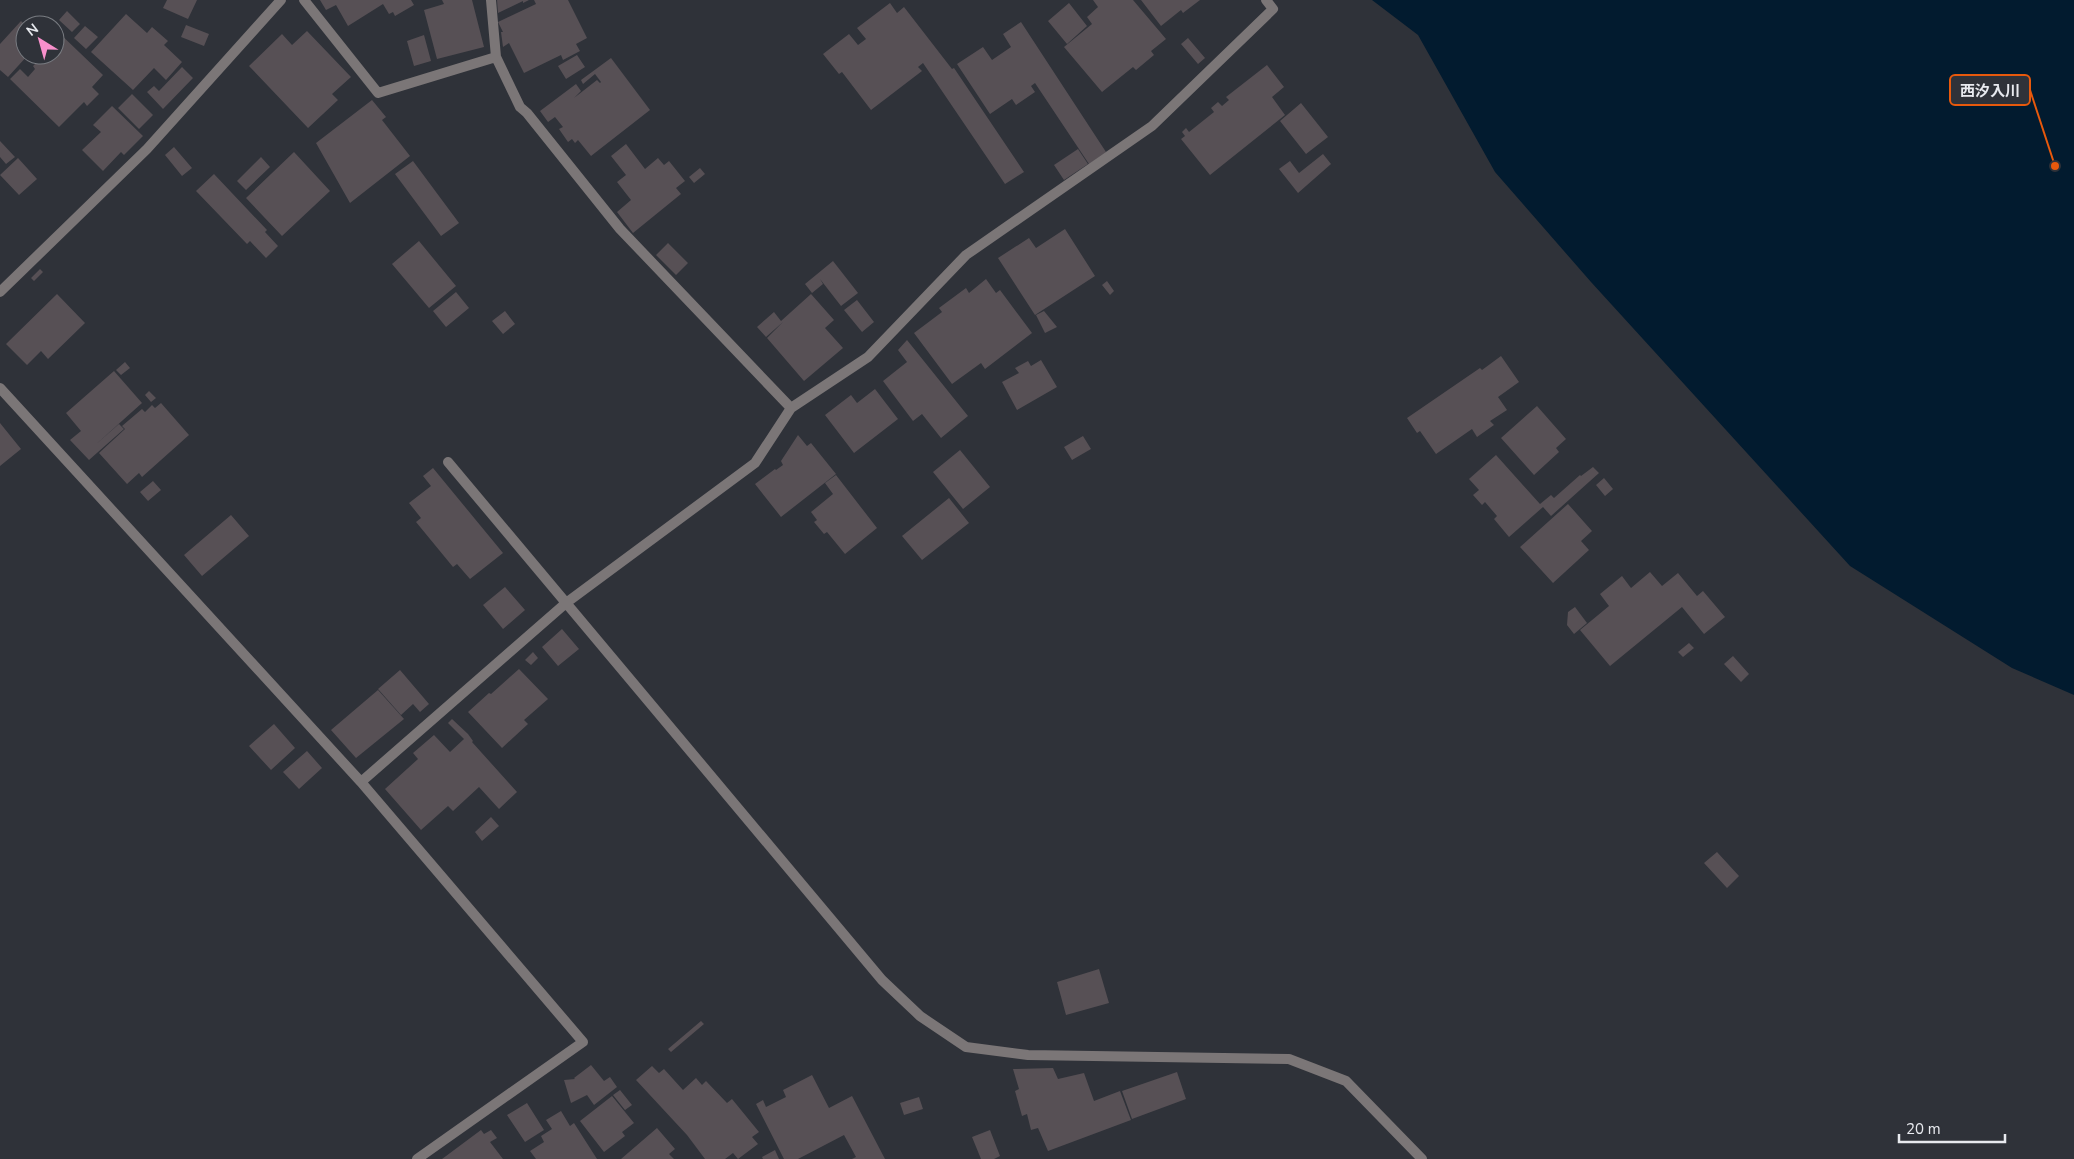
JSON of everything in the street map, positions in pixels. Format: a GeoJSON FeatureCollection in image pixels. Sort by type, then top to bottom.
{"type":"FeatureCollection","features":[{"type":"Feature","properties":{"kind":"street"},"geometry":{"type":"LineString","coordinates":[[0,292],[147,149],[281,0]]}},
{"type":"Feature","properties":{"kind":"street"},"geometry":{"type":"LineString","coordinates":[[304,0],[378,93],[496,57]]}},
{"type":"Feature","properties":{"kind":"street"},"geometry":{"type":"LineString","coordinates":[[491,0],[496,57],[520,107],[527,113],[620,229],[791,408]]}},
{"type":"Feature","properties":{"kind":"street"},"geometry":{"type":"LineString","coordinates":[[361,782],[566,603],[755,463],[791,408],[868,357],[966,255],[1152,126],[1273,9],[1266,0]]}},
{"type":"Feature","properties":{"kind":"street"},"geometry":{"type":"LineString","coordinates":[[0,388],[361,782],[583,1042],[418,1159]]}},
{"type":"Feature","properties":{"kind":"street"},"geometry":{"type":"LineString","coordinates":[[448,462],[882,980],[920,1016],[966,1047],[1028,1055],[1289,1059],[1346,1081],[1422,1159]]}},
{"type":"Feature","properties":{"kind":"water"},"geometry":{"type":"Polygon","coordinates":[[[1372,0],[2074,0],[2074,695],[2012,668],[1850,566],[1591,282],[1495,172],[1418,35],[1372,0]]]}},
{"type":"Feature","properties":{"kind":"building"},"geometry":{"type":"Polygon","coordinates":[[[167,0],[197,0],[188,19],[163,8],[167,0]]]}},
{"type":"Feature","properties":{"kind":"building"},"geometry":{"type":"Polygon","coordinates":[[[320,0],[411,0],[414,5],[395,16],[393,12],[389,14],[383,4],[348,26],[336,5],[326,10],[320,0]]]}},
{"type":"Feature","properties":{"kind":"building"},"geometry":{"type":"Polygon","coordinates":[[[442,0],[472,0],[484,47],[437,59],[424,10],[444,4],[442,0]]]}},
{"type":"Feature","properties":{"kind":"building"},"geometry":{"type":"Polygon","coordinates":[[[497,0],[529,0],[498,13],[497,0]]]}},
{"type":"Feature","properties":{"kind":"building"},"geometry":{"type":"Polygon","coordinates":[[[534,0],[568,0],[587,38],[576,44],[580,51],[563,60],[561,55],[524,73],[509,43],[503,47],[501,32],[503,32],[498,22],[536,4],[534,0]]]}},
{"type":"Feature","properties":{"kind":"building"},"geometry":{"type":"Polygon","coordinates":[[[1093,0],[1133,0],[1166,39],[1151,51],[1154,55],[1136,70],[1133,67],[1102,92],[1064,47],[1092,24],[1087,17],[1098,7],[1093,0]]]}},
{"type":"Feature","properties":{"kind":"building"},"geometry":{"type":"Polygon","coordinates":[[[1141,0],[1200,0],[1183,13],[1181,10],[1161,26],[1141,0]]]}},
{"type":"Feature","properties":{"kind":"building"},"geometry":{"type":"Polygon","coordinates":[[[890,3],[897,13],[904,7],[952,69],[954,68],[1024,172],[1005,184],[923,63],[918,67],[922,71],[871,110],[842,72],[839,74],[823,54],[849,34],[858,45],[866,39],[857,28],[890,3]]]}},
{"type":"Feature","properties":{"kind":"building"},"geometry":{"type":"Polygon","coordinates":[[[1069,3],[1087,26],[1067,44],[1048,21],[1069,3]]]}},
{"type":"Feature","properties":{"kind":"building"},"geometry":{"type":"Polygon","coordinates":[[[67,11],[80,24],[72,32],[65,26],[65,15],[63,15],[67,11]]]}},
{"type":"Feature","properties":{"kind":"building"},"geometry":{"type":"Polygon","coordinates":[[[126,14],[147,33],[152,27],[168,41],[164,45],[182,62],[166,80],[154,68],[133,90],[91,52],[126,14]]]}},
{"type":"Feature","properties":{"kind":"building"},"geometry":{"type":"Polygon","coordinates":[[[1021,22],[1106,152],[1089,164],[1035,83],[1031,86],[1035,92],[1016,105],[1012,99],[990,114],[957,64],[983,47],[992,60],[1011,47],[1003,34],[1021,22]]]}},
{"type":"Feature","properties":{"kind":"building"},"geometry":{"type":"Polygon","coordinates":[[[186,25],[209,34],[204,46],[181,37],[186,25]]]}},
{"type":"Feature","properties":{"kind":"building"},"geometry":{"type":"Polygon","coordinates":[[[85,26],[98,37],[86,49],[74,38],[85,26]]]}},
{"type":"Feature","properties":{"kind":"building"},"geometry":{"type":"Polygon","coordinates":[[[15,28],[15,65],[19,65],[8,77],[0,70],[0,44],[15,28]]]}},
{"type":"Feature","properties":{"kind":"building"},"geometry":{"type":"Polygon","coordinates":[[[307,31],[351,77],[332,94],[338,100],[308,128],[249,66],[282,34],[292,45],[307,31]]]}},
{"type":"Feature","properties":{"kind":"building"},"geometry":{"type":"Polygon","coordinates":[[[424,35],[431,61],[414,66],[407,41],[424,35]]]}},
{"type":"Feature","properties":{"kind":"building"},"geometry":{"type":"Polygon","coordinates":[[[1188,38],[1205,58],[1198,64],[1181,44],[1188,38]]]}},
{"type":"Feature","properties":{"kind":"building"},"geometry":{"type":"Polygon","coordinates":[[[65,39],[103,75],[92,87],[99,94],[87,106],[84,102],[59,127],[10,79],[20,69],[28,77],[35,69],[33,66],[65,65],[65,39]]]}},
{"type":"Feature","properties":{"kind":"building"},"geometry":{"type":"Polygon","coordinates":[[[577,55],[585,67],[566,79],[558,66],[577,55]]]}},
{"type":"Feature","properties":{"kind":"building"},"geometry":{"type":"Polygon","coordinates":[[[611,58],[650,110],[591,156],[578,140],[575,143],[572,139],[568,142],[559,129],[563,127],[555,117],[548,122],[540,111],[576,84],[581,91],[574,98],[597,80],[600,83],[595,74],[583,84],[581,80],[611,58]]]}},
{"type":"Feature","properties":{"kind":"building"},"geometry":{"type":"Polygon","coordinates":[[[1267,65],[1284,87],[1272,97],[1285,115],[1210,175],[1181,139],[1185,136],[1182,132],[1186,128],[1189,132],[1214,112],[1211,108],[1218,102],[1222,106],[1229,100],[1226,97],[1267,65]]]}},
{"type":"Feature","properties":{"kind":"building"},"geometry":{"type":"Polygon","coordinates":[[[182,67],[193,78],[163,109],[147,92],[154,86],[159,91],[182,67]]]}},
{"type":"Feature","properties":{"kind":"building"},"geometry":{"type":"Polygon","coordinates":[[[132,94],[153,115],[139,129],[118,108],[132,94]]]}},
{"type":"Feature","properties":{"kind":"building"},"geometry":{"type":"Polygon","coordinates":[[[372,100],[386,117],[382,120],[410,156],[350,203],[316,143],[372,100]]]}},
{"type":"Feature","properties":{"kind":"building"},"geometry":{"type":"Polygon","coordinates":[[[1301,103],[1328,137],[1306,154],[1280,121],[1301,103]]]}},
{"type":"Feature","properties":{"kind":"building"},"geometry":{"type":"Polygon","coordinates":[[[112,106],[143,136],[124,155],[121,152],[103,171],[82,150],[101,132],[93,125],[112,106]]]}},
{"type":"Feature","properties":{"kind":"building"},"geometry":{"type":"Polygon","coordinates":[[[0,141],[15,157],[6,164],[0,157],[0,141]]]}},
{"type":"Feature","properties":{"kind":"building"},"geometry":{"type":"Polygon","coordinates":[[[626,144],[645,169],[658,158],[664,165],[669,161],[685,181],[676,188],[681,194],[633,233],[617,212],[631,200],[617,182],[626,175],[611,156],[626,144]]]}},
{"type":"Feature","properties":{"kind":"building"},"geometry":{"type":"Polygon","coordinates":[[[174,147],[192,168],[182,176],[165,155],[174,147]]]}},
{"type":"Feature","properties":{"kind":"building"},"geometry":{"type":"Polygon","coordinates":[[[1078,149],[1088,164],[1064,180],[1054,165],[1078,149]]]}},
{"type":"Feature","properties":{"kind":"building"},"geometry":{"type":"Polygon","coordinates":[[[294,152],[330,191],[282,236],[246,198],[294,152]]]}},
{"type":"Feature","properties":{"kind":"building"},"geometry":{"type":"Polygon","coordinates":[[[1323,154],[1331,164],[1298,193],[1279,169],[1290,161],[1299,173],[1323,154]]]}},
{"type":"Feature","properties":{"kind":"building"},"geometry":{"type":"Polygon","coordinates":[[[261,157],[270,167],[246,190],[237,181],[261,157]]]}},
{"type":"Feature","properties":{"kind":"building"},"geometry":{"type":"Polygon","coordinates":[[[18,158],[37,179],[19,195],[0,175],[18,158]]]}},
{"type":"Feature","properties":{"kind":"building"},"geometry":{"type":"Polygon","coordinates":[[[413,161],[459,223],[441,236],[395,174],[413,161]]]}},
{"type":"Feature","properties":{"kind":"building"},"geometry":{"type":"Polygon","coordinates":[[[700,168],[705,174],[694,183],[689,177],[700,168]]]}},
{"type":"Feature","properties":{"kind":"building"},"geometry":{"type":"Polygon","coordinates":[[[214,174],[267,230],[265,232],[278,246],[266,258],[250,241],[247,244],[196,191],[214,174]]]}},
{"type":"Feature","properties":{"kind":"building"},"geometry":{"type":"Polygon","coordinates":[[[1065,229],[1095,276],[1035,315],[998,258],[1029,238],[1036,248],[1065,229]]]}},
{"type":"Feature","properties":{"kind":"building"},"geometry":{"type":"Polygon","coordinates":[[[419,241],[456,286],[429,308],[392,264],[419,241]]]}},
{"type":"Feature","properties":{"kind":"building"},"geometry":{"type":"Polygon","coordinates":[[[668,243],[688,263],[676,275],[656,255],[668,243]]]}},
{"type":"Feature","properties":{"kind":"building"},"geometry":{"type":"Polygon","coordinates":[[[833,261],[858,293],[841,306],[820,279],[823,284],[812,293],[805,284],[833,261]]]}},
{"type":"Feature","properties":{"kind":"building"},"geometry":{"type":"Polygon","coordinates":[[[40,269],[43,272],[34,281],[31,278],[40,269]]]}},
{"type":"Feature","properties":{"kind":"building"},"geometry":{"type":"Polygon","coordinates":[[[986,279],[996,293],[1000,290],[1032,333],[985,369],[981,363],[952,384],[914,333],[942,312],[939,308],[966,288],[969,293],[986,279]]]}},
{"type":"Feature","properties":{"kind":"building"},"geometry":{"type":"Polygon","coordinates":[[[1107,281],[1114,291],[1110,295],[1102,285],[1107,281]]]}},
{"type":"Feature","properties":{"kind":"building"},"geometry":{"type":"Polygon","coordinates":[[[456,292],[469,308],[446,327],[433,311],[456,292]]]}},
{"type":"Feature","properties":{"kind":"building"},"geometry":{"type":"Polygon","coordinates":[[[57,294],[85,323],[48,359],[41,351],[27,365],[6,344],[57,294]]]}},
{"type":"Feature","properties":{"kind":"building"},"geometry":{"type":"Polygon","coordinates":[[[811,294],[834,320],[825,328],[843,348],[804,381],[767,338],[783,322],[766,337],[757,327],[774,312],[781,321],[811,294]]]}},
{"type":"Feature","properties":{"kind":"building"},"geometry":{"type":"Polygon","coordinates":[[[857,300],[874,322],[862,332],[844,310],[857,300]]]}},
{"type":"Feature","properties":{"kind":"building"},"geometry":{"type":"Polygon","coordinates":[[[505,311],[515,324],[503,334],[492,321],[505,311]]]}},
{"type":"Feature","properties":{"kind":"building"},"geometry":{"type":"Polygon","coordinates":[[[1044,311],[1057,327],[1045,333],[1036,315],[1044,311]]]}},
{"type":"Feature","properties":{"kind":"building"},"geometry":{"type":"Polygon","coordinates":[[[907,340],[968,416],[941,438],[922,414],[913,421],[883,381],[907,362],[898,350],[907,340]]]}},
{"type":"Feature","properties":{"kind":"building"},"geometry":{"type":"Polygon","coordinates":[[[1501,356],[1519,382],[1498,397],[1507,410],[1490,421],[1494,425],[1477,437],[1472,429],[1436,454],[1420,431],[1417,433],[1407,418],[1480,368],[1482,370],[1501,356]]]}},
{"type":"Feature","properties":{"kind":"building"},"geometry":{"type":"Polygon","coordinates":[[[1041,360],[1057,387],[1017,410],[1002,382],[1019,373],[1015,368],[1028,361],[1031,366],[1041,360]]]}},
{"type":"Feature","properties":{"kind":"building"},"geometry":{"type":"Polygon","coordinates":[[[125,362],[130,368],[121,375],[116,370],[125,362]]]}},
{"type":"Feature","properties":{"kind":"building"},"geometry":{"type":"Polygon","coordinates":[[[114,371],[142,403],[94,446],[119,424],[124,429],[89,460],[70,440],[81,431],[66,413],[114,371]]]}},
{"type":"Feature","properties":{"kind":"building"},"geometry":{"type":"Polygon","coordinates":[[[875,389],[898,419],[854,453],[825,415],[851,395],[857,403],[875,389]]]}},
{"type":"Feature","properties":{"kind":"building"},"geometry":{"type":"Polygon","coordinates":[[[149,391],[156,398],[151,402],[145,395],[149,391]]]}},
{"type":"Feature","properties":{"kind":"building"},"geometry":{"type":"Polygon","coordinates":[[[161,403],[189,435],[142,477],[139,473],[127,484],[99,453],[125,429],[122,426],[142,409],[145,412],[152,405],[155,408],[161,403]]]}},
{"type":"Feature","properties":{"kind":"building"},"geometry":{"type":"Polygon","coordinates":[[[1537,406],[1566,439],[1556,448],[1559,452],[1534,475],[1501,438],[1537,406]]]}},
{"type":"Feature","properties":{"kind":"building"},"geometry":{"type":"Polygon","coordinates":[[[0,423],[21,449],[0,466],[0,423]]]}},
{"type":"Feature","properties":{"kind":"building"},"geometry":{"type":"Polygon","coordinates":[[[798,435],[807,446],[811,443],[836,474],[781,517],[755,484],[783,465],[781,461],[798,435]]]}},
{"type":"Feature","properties":{"kind":"building"},"geometry":{"type":"Polygon","coordinates":[[[1083,436],[1091,449],[1072,460],[1064,447],[1083,436]]]}},
{"type":"Feature","properties":{"kind":"building"},"geometry":{"type":"Polygon","coordinates":[[[960,450],[990,487],[963,509],[933,472],[960,450]]]}},
{"type":"Feature","properties":{"kind":"building"},"geometry":{"type":"Polygon","coordinates":[[[1496,455],[1540,504],[1551,495],[1554,498],[1580,475],[1593,467],[1599,473],[1551,516],[1543,507],[1509,537],[1494,519],[1497,516],[1485,502],[1482,505],[1473,495],[1479,490],[1469,479],[1496,455]]]}},
{"type":"Feature","properties":{"kind":"building"},"geometry":{"type":"Polygon","coordinates":[[[433,468],[503,553],[470,579],[457,564],[453,567],[416,522],[421,518],[409,503],[431,486],[423,476],[433,468]]]}},
{"type":"Feature","properties":{"kind":"building"},"geometry":{"type":"Polygon","coordinates":[[[836,475],[877,528],[845,554],[827,532],[824,534],[814,522],[817,520],[811,512],[833,494],[825,483],[836,475]]]}},
{"type":"Feature","properties":{"kind":"building"},"geometry":{"type":"Polygon","coordinates":[[[1604,478],[1613,489],[1605,496],[1596,485],[1604,478]]]}},
{"type":"Feature","properties":{"kind":"building"},"geometry":{"type":"Polygon","coordinates":[[[153,481],[161,490],[148,501],[140,492],[153,481]]]}},
{"type":"Feature","properties":{"kind":"building"},"geometry":{"type":"Polygon","coordinates":[[[949,498],[969,523],[922,560],[902,536],[949,498]]]}},
{"type":"Feature","properties":{"kind":"building"},"geometry":{"type":"Polygon","coordinates":[[[1568,504],[1592,531],[1581,541],[1589,550],[1553,583],[1520,547],[1568,504]]]}},
{"type":"Feature","properties":{"kind":"building"},"geometry":{"type":"Polygon","coordinates":[[[231,515],[249,536],[202,576],[184,555],[231,515]]]}},
{"type":"Feature","properties":{"kind":"building"},"geometry":{"type":"Polygon","coordinates":[[[1650,572],[1662,586],[1678,573],[1697,596],[1703,591],[1725,617],[1704,634],[1682,607],[1610,666],[1580,630],[1609,606],[1600,594],[1622,576],[1631,588],[1650,572]]]}},
{"type":"Feature","properties":{"kind":"building"},"geometry":{"type":"Polygon","coordinates":[[[505,587],[525,610],[503,629],[483,605],[505,587]]]}},
{"type":"Feature","properties":{"kind":"building"},"geometry":{"type":"Polygon","coordinates":[[[1575,607],[1587,623],[1574,634],[1567,625],[1568,612],[1575,607]]]}},
{"type":"Feature","properties":{"kind":"building"},"geometry":{"type":"Polygon","coordinates":[[[562,629],[579,649],[558,666],[542,647],[562,629]]]}},
{"type":"Feature","properties":{"kind":"building"},"geometry":{"type":"Polygon","coordinates":[[[1689,643],[1694,648],[1683,657],[1678,652],[1689,643]]]}},
{"type":"Feature","properties":{"kind":"building"},"geometry":{"type":"Polygon","coordinates":[[[533,652],[538,658],[531,665],[525,660],[533,652]]]}},
{"type":"Feature","properties":{"kind":"building"},"geometry":{"type":"Polygon","coordinates":[[[1733,656],[1749,674],[1741,682],[1724,664],[1733,656]]]}},
{"type":"Feature","properties":{"kind":"building"},"geometry":{"type":"Polygon","coordinates":[[[519,669],[548,699],[524,720],[528,724],[502,748],[468,712],[519,669]]]}},
{"type":"Feature","properties":{"kind":"building"},"geometry":{"type":"Polygon","coordinates":[[[400,670],[429,704],[420,712],[413,704],[401,715],[378,689],[400,670]]]}},
{"type":"Feature","properties":{"kind":"building"},"geometry":{"type":"Polygon","coordinates":[[[378,690],[404,719],[356,758],[331,730],[378,690]]]}},
{"type":"Feature","properties":{"kind":"building"},"geometry":{"type":"Polygon","coordinates":[[[452,719],[468,734],[472,742],[517,792],[499,809],[479,787],[453,811],[448,806],[421,830],[385,789],[418,759],[413,753],[434,735],[450,752],[464,739],[448,723],[452,719]]]}},
{"type":"Feature","properties":{"kind":"building"},"geometry":{"type":"Polygon","coordinates":[[[274,724],[295,748],[271,770],[249,746],[274,724]]]}},
{"type":"Feature","properties":{"kind":"building"},"geometry":{"type":"Polygon","coordinates":[[[307,751],[322,768],[299,789],[283,772],[307,751]]]}},
{"type":"Feature","properties":{"kind":"building"},"geometry":{"type":"Polygon","coordinates":[[[491,817],[499,826],[482,841],[475,832],[491,817]]]}},
{"type":"Feature","properties":{"kind":"building"},"geometry":{"type":"Polygon","coordinates":[[[1717,852],[1739,876],[1727,888],[1704,863],[1717,852]]]}},
{"type":"Feature","properties":{"kind":"building"},"geometry":{"type":"Polygon","coordinates":[[[1099,969],[1109,1003],[1066,1015],[1057,982],[1099,969]]]}},
{"type":"Feature","properties":{"kind":"building"},"geometry":{"type":"Polygon","coordinates":[[[701,1021],[704,1024],[671,1052],[668,1049],[701,1021]]]}},
{"type":"Feature","properties":{"kind":"building"},"geometry":{"type":"Polygon","coordinates":[[[591,1065],[604,1081],[610,1077],[617,1087],[594,1105],[587,1095],[571,1103],[564,1080],[575,1079],[591,1065]]]}},
{"type":"Feature","properties":{"kind":"building"},"geometry":{"type":"Polygon","coordinates":[[[652,1066],[659,1073],[664,1069],[683,1090],[696,1078],[702,1085],[706,1081],[727,1103],[732,1099],[759,1132],[752,1137],[758,1144],[738,1159],[733,1153],[725,1159],[705,1159],[687,1135],[636,1080],[652,1066]]]}},
{"type":"Feature","properties":{"kind":"building"},"geometry":{"type":"Polygon","coordinates":[[[1053,1068],[1058,1079],[1084,1073],[1094,1101],[1120,1091],[1131,1120],[1048,1151],[1038,1128],[1031,1130],[1027,1114],[1022,1116],[1015,1091],[1019,1089],[1013,1069],[1053,1068]]]}},
{"type":"Feature","properties":{"kind":"building"},"geometry":{"type":"Polygon","coordinates":[[[1177,1072],[1186,1099],[1132,1119],[1122,1091],[1177,1072]]]}},
{"type":"Feature","properties":{"kind":"building"},"geometry":{"type":"Polygon","coordinates":[[[812,1075],[829,1108],[852,1096],[885,1159],[852,1159],[856,1157],[844,1135],[798,1159],[784,1159],[756,1104],[763,1100],[766,1107],[786,1097],[783,1090],[812,1075]]]}},
{"type":"Feature","properties":{"kind":"building"},"geometry":{"type":"Polygon","coordinates":[[[620,1090],[632,1105],[625,1110],[613,1095],[620,1090]]]}},
{"type":"Feature","properties":{"kind":"building"},"geometry":{"type":"Polygon","coordinates":[[[612,1096],[634,1123],[622,1132],[625,1136],[604,1152],[580,1121],[612,1096]]]}},
{"type":"Feature","properties":{"kind":"building"},"geometry":{"type":"Polygon","coordinates":[[[919,1097],[923,1109],[904,1115],[900,1103],[919,1097]]]}},
{"type":"Feature","properties":{"kind":"building"},"geometry":{"type":"Polygon","coordinates":[[[527,1103],[544,1130],[525,1142],[507,1115],[527,1103]]]}},
{"type":"Feature","properties":{"kind":"building"},"geometry":{"type":"Polygon","coordinates":[[[561,1111],[570,1126],[574,1123],[597,1159],[536,1159],[530,1151],[544,1142],[541,1136],[552,1129],[546,1120],[561,1111]]]}},
{"type":"Feature","properties":{"kind":"building"},"geometry":{"type":"Polygon","coordinates":[[[657,1128],[675,1149],[669,1154],[674,1159],[621,1159],[657,1128]]]}},
{"type":"Feature","properties":{"kind":"building"},"geometry":{"type":"Polygon","coordinates":[[[481,1130],[484,1134],[491,1130],[497,1138],[490,1142],[503,1159],[442,1159],[481,1130]]]}},
{"type":"Feature","properties":{"kind":"building"},"geometry":{"type":"Polygon","coordinates":[[[990,1130],[1000,1156],[994,1159],[981,1159],[972,1137],[990,1130]]]}},
{"type":"Feature","properties":{"kind":"building"},"geometry":{"type":"Polygon","coordinates":[[[775,1150],[779,1159],[763,1159],[762,1157],[775,1150]]]}},
{"type":"Feature","properties":{"kind":"place","name":"西汐入川"},"geometry":{"type":"Point","coordinates":[2055,166]}}]}
